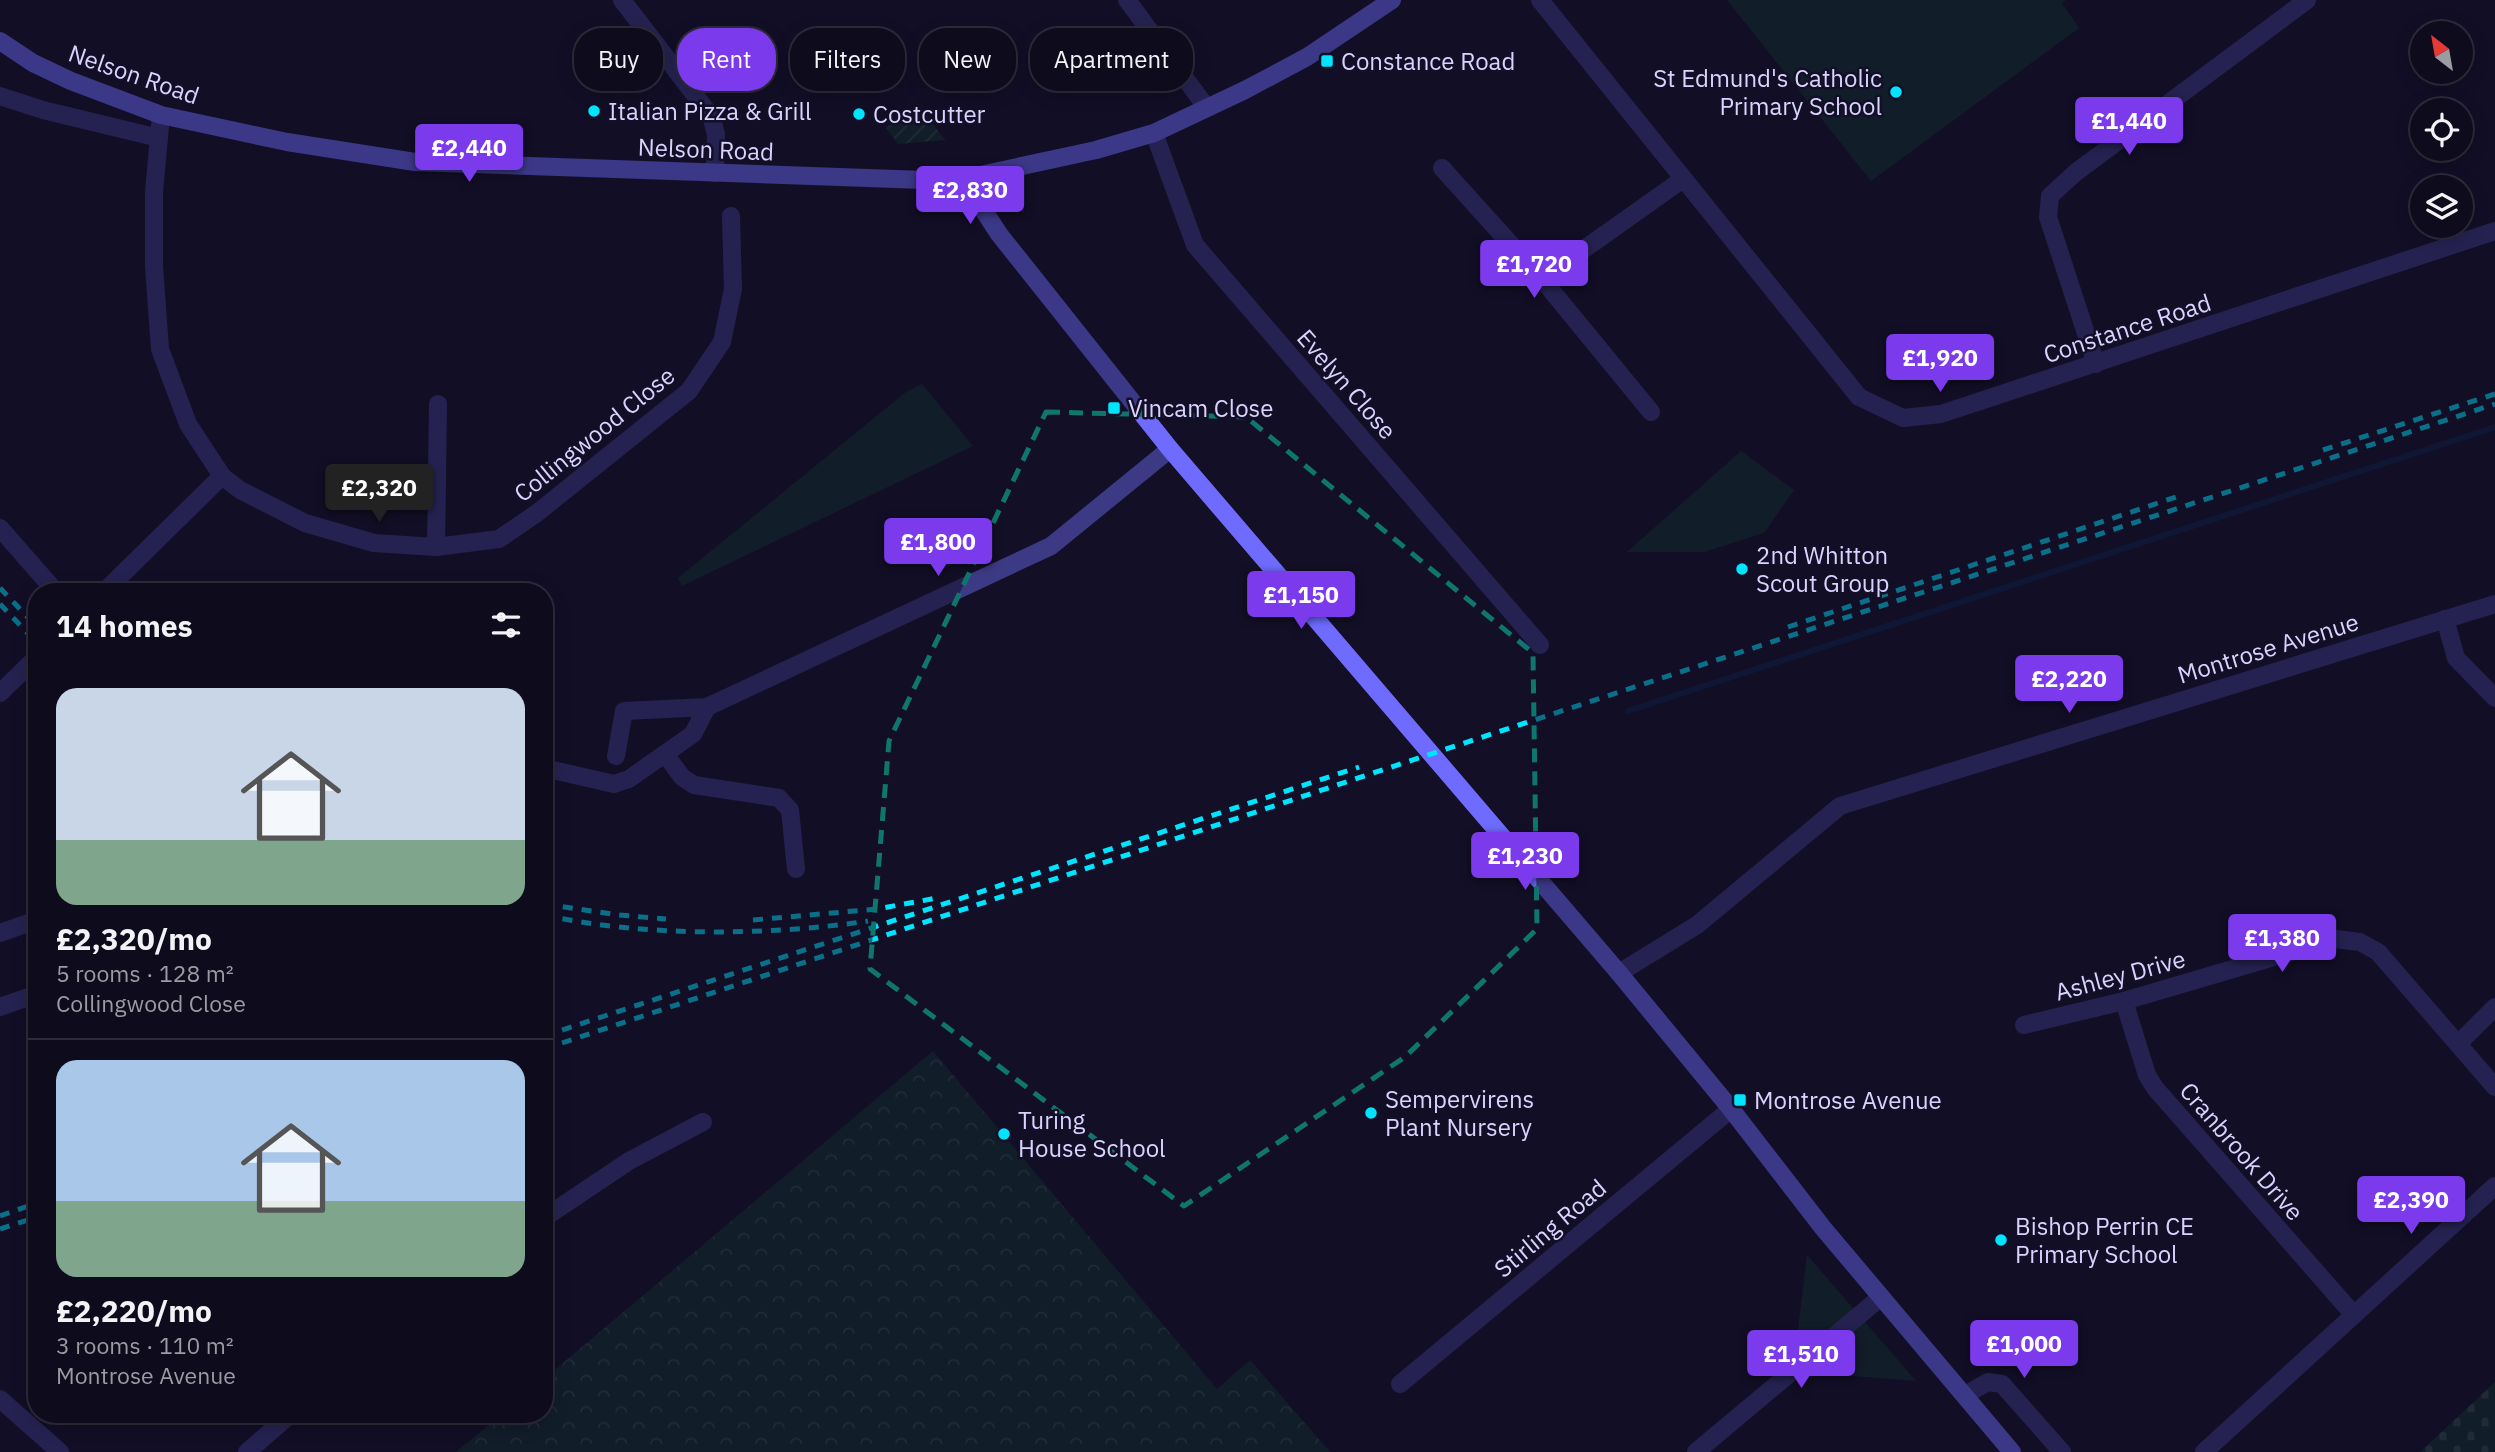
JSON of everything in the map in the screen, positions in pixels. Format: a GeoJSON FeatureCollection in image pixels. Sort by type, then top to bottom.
{"type":"FeatureCollection","features":[{"type":"Feature","properties":{"kind":"main road","name":"Nelson Road"},"geometry":{"type":"LineString","coordinates":[[0,41],[33,63],[71,81],[161,115],[287,142],[415,162],[924,180],[971,177],[1096,150],[1154,133],[1307,57],[1392,0]]}},
{"type":"Feature","properties":{"kind":"main road"},"geometry":{"type":"LineString","coordinates":[[971,177],[984,211],[999,234],[1170,449],[1619,973],[1731,1109],[1823,1228],[2012,1452]]}},
{"type":"Feature","properties":{"kind":"street"},"geometry":{"type":"LineString","coordinates":[[622,0],[711,116],[716,134],[715,173]]}},
{"type":"Feature","properties":{"kind":"street"},"geometry":{"type":"LineString","coordinates":[[1127,0],[1207,108]]}},
{"type":"Feature","properties":{"kind":"street","name":"Constance Road"},"geometry":{"type":"LineString","coordinates":[[1540,0],[1859,397],[1903,418],[1941,414],[2495,231]]}},
{"type":"Feature","properties":{"kind":"street"},"geometry":{"type":"LineString","coordinates":[[2096,364],[2048,217],[2050,196],[2075,173],[2307,0]]}},
{"type":"Feature","properties":{"kind":"street"},"geometry":{"type":"LineString","coordinates":[[0,96],[43,110],[159,138]]}},
{"type":"Feature","properties":{"kind":"street","name":"Collingwood Close"},"geometry":{"type":"LineString","coordinates":[[161,115],[154,192],[154,267],[160,349],[188,424],[222,475],[240,490],[305,523],[374,543],[436,547],[499,539],[537,513],[689,391],[722,342],[733,289],[731,216]]}},
{"type":"Feature","properties":{"kind":"street","name":"Evelyn Close"},"geometry":{"type":"LineString","coordinates":[[1154,133],[1195,245],[1540,645]]}},
{"type":"Feature","properties":{"kind":"street"},"geometry":{"type":"LineString","coordinates":[[1442,167],[1542,279],[1651,412]]}},
{"type":"Feature","properties":{"kind":"street"},"geometry":{"type":"LineString","coordinates":[[1542,279],[1683,178]]}},
{"type":"Feature","properties":{"kind":"street"},"geometry":{"type":"LineString","coordinates":[[436,547],[438,404]]}},
{"type":"Feature","properties":{"kind":"street"},"geometry":{"type":"LineString","coordinates":[[616,757],[625,711],[707,707],[1051,546],[1170,449]]}},
{"type":"Feature","properties":{"kind":"street"},"geometry":{"type":"LineString","coordinates":[[113,583],[222,475]]}},
{"type":"Feature","properties":{"kind":"street"},"geometry":{"type":"LineString","coordinates":[[0,528],[48,583]]}},
{"type":"Feature","properties":{"kind":"street","name":"Montrose Avenue"},"geometry":{"type":"LineString","coordinates":[[1619,973],[1697,925],[1840,806],[2495,604]]}},
{"type":"Feature","properties":{"kind":"street"},"geometry":{"type":"LineString","coordinates":[[2445,619],[2456,658],[2495,698]]}},
{"type":"Feature","properties":{"kind":"street"},"geometry":{"type":"LineString","coordinates":[[0,693],[28,666]]}},
{"type":"Feature","properties":{"kind":"street"},"geometry":{"type":"LineString","coordinates":[[553,770],[614,784],[629,779],[693,734],[707,707]]}},
{"type":"Feature","properties":{"kind":"street"},"geometry":{"type":"LineString","coordinates":[[665,754],[682,777],[694,785],[779,798],[790,810],[796,869]]}},
{"type":"Feature","properties":{"kind":"street"},"geometry":{"type":"LineString","coordinates":[[0,933],[28,923]]}},
{"type":"Feature","properties":{"kind":"street","name":"Ashley Drive"},"geometry":{"type":"LineString","coordinates":[[2024,1024],[2124,1001],[2335,939],[2360,942],[2378,952],[2495,1087]]}},
{"type":"Feature","properties":{"kind":"street"},"geometry":{"type":"LineString","coordinates":[[0,1007],[28,997]]}},
{"type":"Feature","properties":{"kind":"street","name":"Cranbrook Drive"},"geometry":{"type":"LineString","coordinates":[[2124,1001],[2147,1075],[2155,1088],[2354,1315]]}},
{"type":"Feature","properties":{"kind":"street"},"geometry":{"type":"LineString","coordinates":[[2458,1044],[2495,1007]]}},
{"type":"Feature","properties":{"kind":"street","name":"Stirling Road"},"geometry":{"type":"LineString","coordinates":[[1400,1384],[1731,1109]]}},
{"type":"Feature","properties":{"kind":"street"},"geometry":{"type":"LineString","coordinates":[[553,1213],[629,1161],[703,1122]]}},
{"type":"Feature","properties":{"kind":"street"},"geometry":{"type":"LineString","coordinates":[[2204,1452],[2495,1186]]}},
{"type":"Feature","properties":{"kind":"street"},"geometry":{"type":"LineString","coordinates":[[1696,1452],[1881,1297]]}},
{"type":"Feature","properties":{"kind":"street"},"geometry":{"type":"LineString","coordinates":[[1965,1395],[1988,1382],[2002,1384],[2062,1452]]}},
{"type":"Feature","properties":{"kind":"street"},"geometry":{"type":"LineString","coordinates":[[0,1399],[60,1452]]}},
{"type":"Feature","properties":{"kind":"street"},"geometry":{"type":"LineString","coordinates":[[247,1452],[281,1423]]}},
{"type":"Feature","properties":{"kind":"highlighted area"},"geometry":{"type":"Polygon","coordinates":[[[1046,412],[1246,417],[1533,653],[1537,929],[1405,1057],[1184,1206],[870,969],[889,741],[1046,412]]]}},
{"type":"Feature","properties":{"kind":"green space","name":"St Edmund's Catholic Primary School"},"geometry":{"type":"Polygon","coordinates":[[[1727,0],[2065,0],[2062,3],[2079,28],[1871,181],[1727,0]]]}},
{"type":"Feature","properties":{"kind":"green space"},"geometry":{"type":"Polygon","coordinates":[[[918,104],[945,140],[898,144],[886,128],[918,104]]]}},
{"type":"Feature","properties":{"kind":"green space"},"geometry":{"type":"Polygon","coordinates":[[[922,384],[973,446],[682,586],[678,578],[906,392],[922,384]]]}},
{"type":"Feature","properties":{"kind":"green space"},"geometry":{"type":"Polygon","coordinates":[[[1741,451],[1794,490],[1764,533],[1704,552],[1627,552],[1741,451]]]}},
{"type":"Feature","properties":{"kind":"green space"},"geometry":{"type":"Polygon","coordinates":[[[933,1051],[1217,1389],[1250,1360],[1330,1452],[456,1452],[491,1423],[553,1423],[553,1371],[933,1051]]]}},
{"type":"Feature","properties":{"kind":"green space"},"geometry":{"type":"Polygon","coordinates":[[[1807,1255],[1916,1381],[1793,1371],[1807,1255]]]}},
{"type":"Feature","properties":{"kind":"green space"},"geometry":{"type":"Polygon","coordinates":[[[2495,1382],[2495,1452],[2420,1452],[2495,1382]]]}},
{"type":"Feature","properties":{"kind":"waterway"},"geometry":{"type":"LineString","coordinates":[[1628,711],[2495,427]]}},
{"type":"Feature","properties":{"kind":"railway"},"geometry":{"type":"LineString","coordinates":[[2323,450],[2495,394]]}},
{"type":"Feature","properties":{"kind":"railway"},"geometry":{"type":"LineString","coordinates":[[553,1046],[2495,404]]}},
{"type":"Feature","properties":{"kind":"railway"},"geometry":{"type":"LineString","coordinates":[[1788,627],[2176,497]]}},
{"type":"Feature","properties":{"kind":"railway"},"geometry":{"type":"LineString","coordinates":[[0,588],[28,618]]}},
{"type":"Feature","properties":{"kind":"railway"},"geometry":{"type":"LineString","coordinates":[[0,604],[28,634]]}},
{"type":"Feature","properties":{"kind":"railway"},"geometry":{"type":"LineString","coordinates":[[553,1033],[1359,767]]}},
{"type":"Feature","properties":{"kind":"railway"},"geometry":{"type":"LineString","coordinates":[[753,920],[877,909],[937,898]]}},
{"type":"Feature","properties":{"kind":"railway"},"geometry":{"type":"LineString","coordinates":[[553,905],[666,919]]}},
{"type":"Feature","properties":{"kind":"railway"},"geometry":{"type":"LineString","coordinates":[[553,917],[623,927],[706,932],[789,929],[868,921]]}},
{"type":"Feature","properties":{"kind":"railway"},"geometry":{"type":"LineString","coordinates":[[0,1216],[28,1206]]}},
{"type":"Feature","properties":{"kind":"railway"},"geometry":{"type":"LineString","coordinates":[[0,1229],[28,1220]]}},
{"type":"Feature","properties":{"kind":"place","name":"Constance Road"},"geometry":{"type":"Point","coordinates":[1327,61]}},
{"type":"Feature","properties":{"kind":"place","name":"St Edmund's Catholic Primary School"},"geometry":{"type":"Point","coordinates":[1896,92]}},
{"type":"Feature","properties":{"kind":"place","name":"Italian Pizza & Grill"},"geometry":{"type":"Point","coordinates":[594,111]}},
{"type":"Feature","properties":{"kind":"place","name":"Costcutter"},"geometry":{"type":"Point","coordinates":[859,114]}},
{"type":"Feature","properties":{"kind":"place","name":"Vincam Close"},"geometry":{"type":"Point","coordinates":[1114,408]}},
{"type":"Feature","properties":{"kind":"place","name":"2nd Whitton Scout Group"},"geometry":{"type":"Point","coordinates":[1742,569]}},
{"type":"Feature","properties":{"kind":"place","name":"Montrose Avenue"},"geometry":{"type":"Point","coordinates":[1740,1100]}},
{"type":"Feature","properties":{"kind":"place","name":"Sempervirens Plant Nursery"},"geometry":{"type":"Point","coordinates":[1371,1113]}},
{"type":"Feature","properties":{"kind":"place","name":"Turing House School"},"geometry":{"type":"Point","coordinates":[1004,1134]}},
{"type":"Feature","properties":{"kind":"place","name":"Bishop Perrin CE Primary School"},"geometry":{"type":"Point","coordinates":[2001,1240]}}]}
